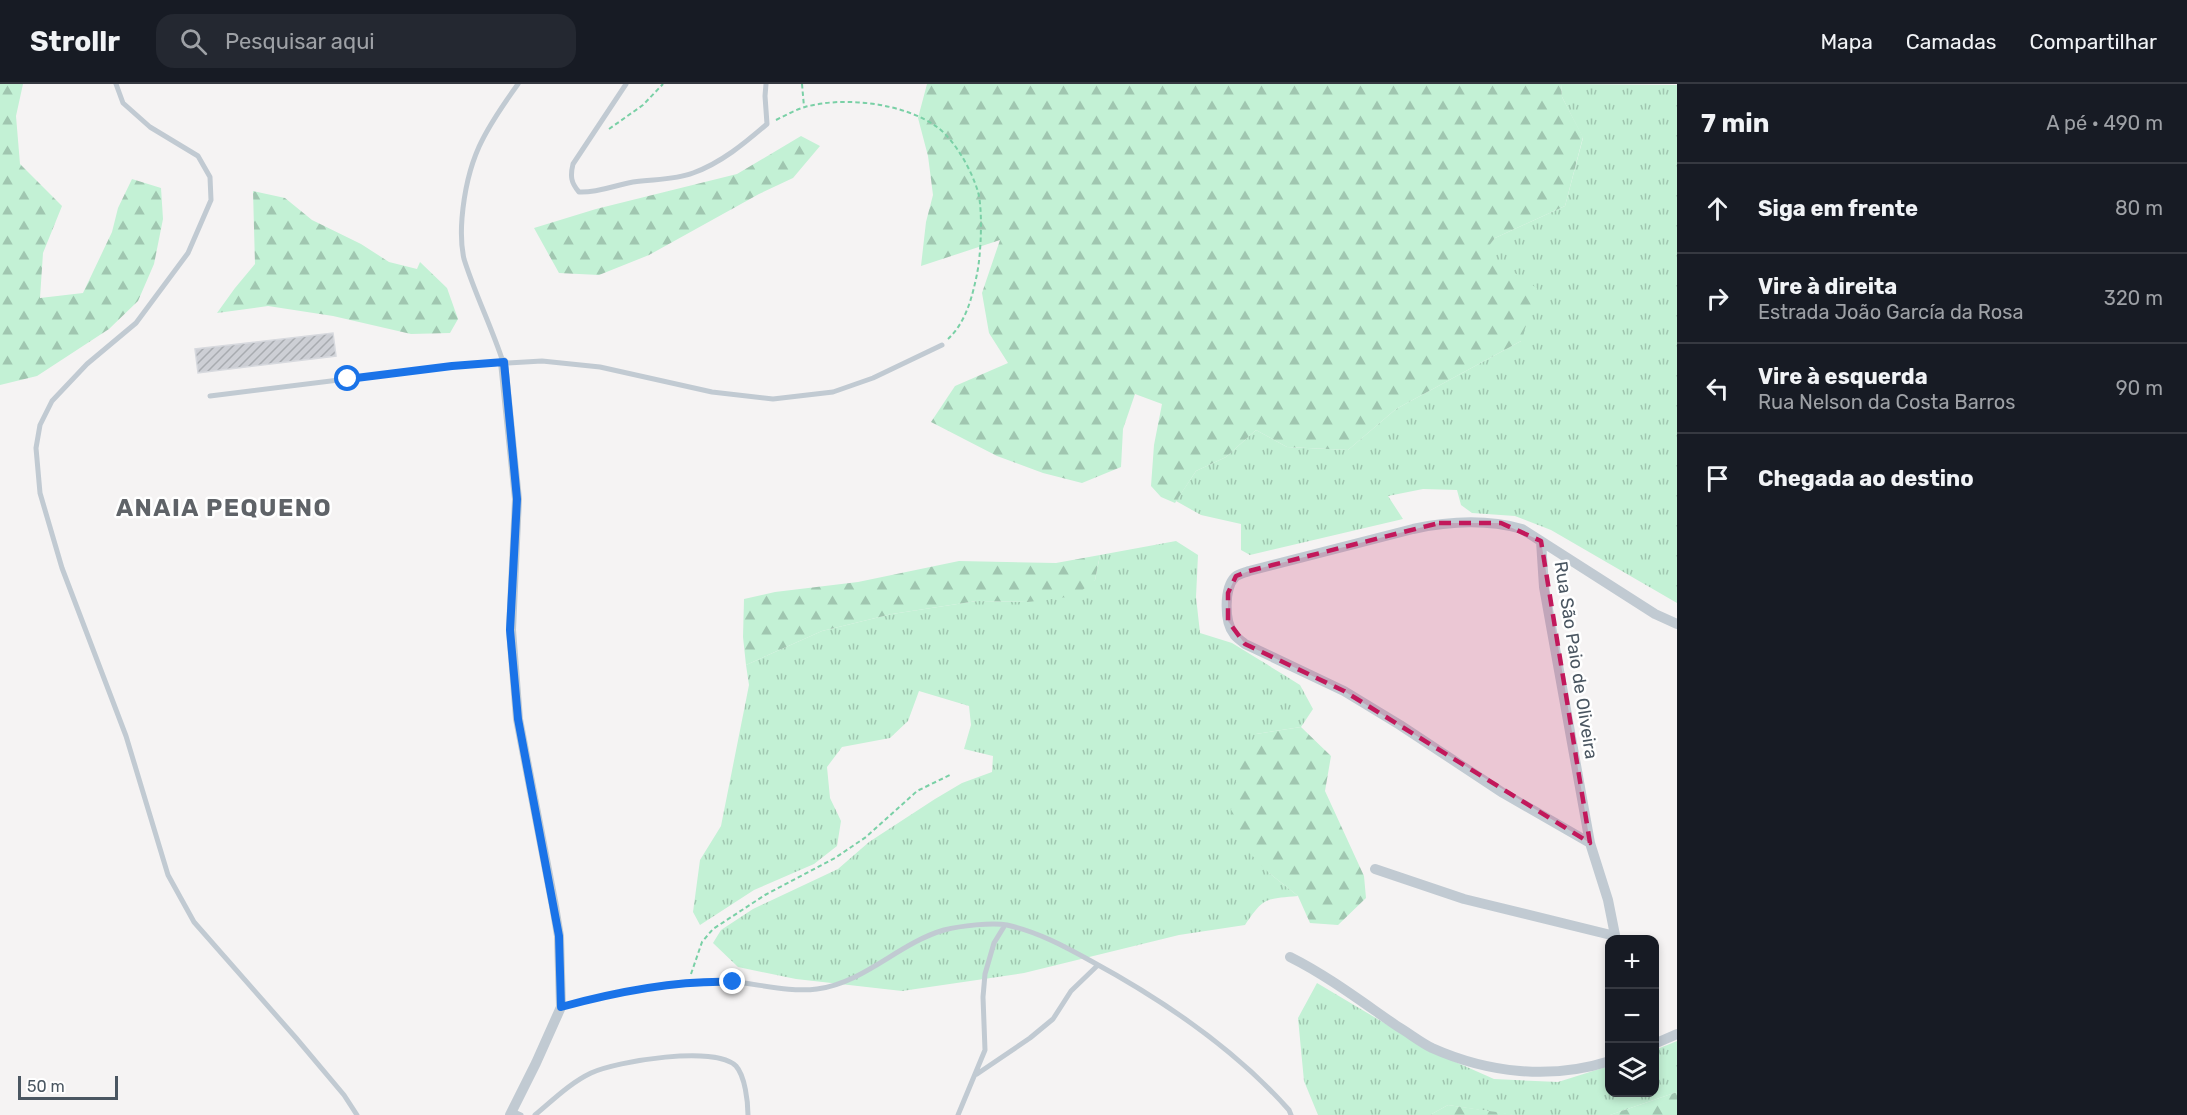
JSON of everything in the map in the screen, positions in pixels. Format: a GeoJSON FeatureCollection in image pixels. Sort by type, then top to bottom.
{"type":"FeatureCollection","features":[{"type":"Feature","properties":{"kind":"street"},"geometry":{"type":"LineString","coordinates":[[504,362],[517,499],[510,630],[518,719],[559,936],[561,1007],[514,1114]]}},
{"type":"Feature","properties":{"kind":"street"},"geometry":{"type":"LineString","coordinates":[[1541,541],[1522,529],[1502,524],[1438,524],[1249,571],[1236,576],[1228,593],[1228,621],[1233,634],[1245,644],[1344,691],[1400,724],[1503,793],[1590,843]]}},
{"type":"Feature","properties":{"kind":"street","name":"Rua São Paio de Oliveira"},"geometry":{"type":"LineString","coordinates":[[1541,541],[1655,614],[1677,624]]}},
{"type":"Feature","properties":{"kind":"street","name":"Rua São Paio de Oliveira"},"geometry":{"type":"LineString","coordinates":[[1541,541],[1544,588],[1590,843],[1608,900],[1615,935]]}},
{"type":"Feature","properties":{"kind":"street"},"geometry":{"type":"LineString","coordinates":[[1375,869],[1464,899],[1605,935]]}},
{"type":"Feature","properties":{"kind":"street"},"geometry":{"type":"LineString","coordinates":[[1290,957],[1318,971],[1359,1001],[1431,1047],[1483,1066],[1563,1072],[1605,1062]]}},
{"type":"Feature","properties":{"kind":"street"},"geometry":{"type":"LineString","coordinates":[[1656,1043],[1677,1034]]}},
{"type":"Feature","properties":{"kind":"lane"},"geometry":{"type":"LineString","coordinates":[[116,84],[123,103],[150,127],[198,156],[210,177],[211,200],[188,253],[136,323],[87,364],[52,401],[40,425],[36,448],[40,492],[62,568],[126,736],[168,875],[194,922],[303,1046],[344,1095],[357,1115]]}},
{"type":"Feature","properties":{"kind":"lane"},"geometry":{"type":"LineString","coordinates":[[504,362],[464,256],[462,228],[467,178],[476,153],[487,128],[518,84]]}},
{"type":"Feature","properties":{"kind":"lane"},"geometry":{"type":"LineString","coordinates":[[626,84],[573,164],[570,174],[573,185],[579,192],[591,193],[632,182],[693,174],[741,146],[766,124],[766,84]]}},
{"type":"Feature","properties":{"kind":"lane"},"geometry":{"type":"LineString","coordinates":[[210,396],[452,366],[504,362],[574,363],[712,392],[773,399],[833,392],[873,378],[942,345]]}},
{"type":"Feature","properties":{"kind":"lane"},"geometry":{"type":"LineString","coordinates":[[561,1007],[621,993],[688,982],[733,982],[796,989],[818,989],[849,980],[914,943],[944,930],[1005,925],[1046,937],[1139,987],[1190,1023],[1262,1080],[1291,1115]]}},
{"type":"Feature","properties":{"kind":"lane"},"geometry":{"type":"LineString","coordinates":[[958,1115],[985,1050],[983,997],[985,974],[994,943],[1005,925]]}},
{"type":"Feature","properties":{"kind":"lane"},"geometry":{"type":"LineString","coordinates":[[976,1075],[1030,1038],[1053,1019],[1071,991],[1098,965]]}},
{"type":"Feature","properties":{"kind":"lane"},"geometry":{"type":"LineString","coordinates":[[536,1115],[573,1084],[591,1073],[620,1063],[655,1058],[711,1057],[729,1061],[737,1068],[742,1078],[748,1115]]}},
{"type":"Feature","properties":{"kind":"path"},"geometry":{"type":"LineString","coordinates":[[605,131],[643,105],[663,84]]}},
{"type":"Feature","properties":{"kind":"path"},"geometry":{"type":"LineString","coordinates":[[802,84],[804,107]]}},
{"type":"Feature","properties":{"kind":"path"},"geometry":{"type":"LineString","coordinates":[[766,124],[804,107],[827,102],[883,105],[910,113],[938,128],[961,153],[978,193],[981,255],[971,301],[957,330],[942,345]]}},
{"type":"Feature","properties":{"kind":"path"},"geometry":{"type":"LineString","coordinates":[[688,982],[702,942],[713,928],[765,895],[835,858],[866,837],[917,792],[950,775]]}},
{"type":"Feature","properties":{"kind":"highlighted area"},"geometry":{"type":"Polygon","coordinates":[[[1439,523],[1501,523],[1541,541],[1590,843],[1344,691],[1245,644],[1228,621],[1228,593],[1236,576],[1439,523]]]}},
{"type":"Feature","properties":{"kind":"green space"},"geometry":{"type":"Polygon","coordinates":[[[0,84],[23,84],[16,116],[20,164],[62,206],[43,253],[40,298],[83,293],[112,232],[118,208],[132,179],[161,188],[163,219],[154,264],[138,301],[109,329],[37,376],[0,385],[0,84]]]}},
{"type":"Feature","properties":{"kind":"green space"},"geometry":{"type":"Polygon","coordinates":[[[927,84],[1561,84],[1562,97],[1583,137],[1565,206],[1495,238],[1484,252],[1538,289],[1521,341],[1396,409],[1348,450],[1287,447],[1256,430],[1226,457],[1196,471],[1175,503],[1161,497],[1151,486],[1154,445],[1162,404],[1135,394],[1123,429],[1121,467],[1082,483],[1043,473],[997,456],[931,422],[955,386],[1008,363],[989,333],[982,293],[1000,240],[921,266],[926,222],[933,195],[928,156],[918,118],[927,84]]]}},
{"type":"Feature","properties":{"kind":"green space"},"geometry":{"type":"Polygon","coordinates":[[[1561,84],[1677,85],[1677,603],[1551,530],[1515,516],[1472,513],[1461,505],[1457,490],[1423,489],[1388,496],[1403,519],[1250,555],[1241,550],[1241,524],[1201,515],[1176,501],[1196,471],[1226,457],[1256,430],[1287,447],[1348,450],[1396,409],[1521,341],[1483,252],[1495,238],[1565,206],[1583,138],[1562,97],[1561,84]]]}},
{"type":"Feature","properties":{"kind":"green space"},"geometry":{"type":"Polygon","coordinates":[[[801,136],[820,146],[793,178],[759,194],[649,255],[599,275],[559,273],[534,228],[596,209],[737,174],[801,136]]]}},
{"type":"Feature","properties":{"kind":"green space"},"geometry":{"type":"Polygon","coordinates":[[[253,191],[285,198],[312,220],[361,244],[389,262],[417,269],[420,262],[447,288],[458,319],[450,333],[411,334],[333,316],[268,306],[217,313],[255,264],[253,191]]]}},
{"type":"Feature","properties":{"kind":"green space"},"geometry":{"type":"Polygon","coordinates":[[[1176,541],[1198,555],[1196,597],[1200,633],[1232,643],[1300,685],[1313,709],[1301,727],[1256,734],[1269,873],[1298,896],[1266,901],[1245,925],[1179,935],[1024,973],[902,991],[796,979],[738,967],[713,943],[721,930],[753,909],[838,869],[869,842],[935,799],[962,783],[992,772],[993,756],[964,749],[971,725],[969,706],[919,691],[908,721],[890,738],[842,747],[827,767],[830,798],[841,821],[837,846],[814,864],[754,890],[700,925],[693,912],[700,860],[721,826],[749,685],[746,665],[822,631],[892,614],[977,601],[1028,602],[1095,580],[1100,555],[1176,541]]]}},
{"type":"Feature","properties":{"kind":"green space"},"geometry":{"type":"Polygon","coordinates":[[[1100,555],[1095,580],[1075,596],[1028,602],[977,601],[892,614],[822,631],[746,665],[743,637],[744,599],[775,592],[858,582],[959,561],[1056,563],[1100,555]]]}},
{"type":"Feature","properties":{"kind":"green space"},"geometry":{"type":"Polygon","coordinates":[[[1301,727],[1331,756],[1325,791],[1364,876],[1366,898],[1338,925],[1310,923],[1298,896],[1269,873],[1240,843],[1231,810],[1238,771],[1256,734],[1301,727]]]}},
{"type":"Feature","properties":{"kind":"green space"},"geometry":{"type":"Polygon","coordinates":[[[1317,983],[1433,1052],[1494,1079],[1558,1082],[1605,1067],[1605,1097],[1659,1097],[1659,1048],[1677,1041],[1677,1092],[1610,1115],[1513,1115],[1448,1105],[1430,1115],[1318,1115],[1304,1081],[1298,1018],[1317,983]]]}},
{"type":"Feature","properties":{"kind":"green space"},"geometry":{"type":"Polygon","coordinates":[[[1677,1092],[1677,1115],[1610,1115],[1677,1092]]]}},
{"type":"Feature","properties":{"kind":"green space"},"geometry":{"type":"Polygon","coordinates":[[[1448,1105],[1510,1114],[1513,1115],[1430,1115],[1448,1105]]]}},
{"type":"Feature","properties":{"kind":"building"},"geometry":{"type":"Polygon","coordinates":[[[333,333],[336,356],[198,373],[195,349],[333,333]]]}},
{"type":"Feature","properties":{"kind":"district","name":"ANAIA PEQUENO"},"geometry":{"type":"Point","coordinates":[224,508]}},
{"type":"Feature","properties":{"kind":"route"},"geometry":{"type":"LineString","coordinates":[[348,379],[504,362],[517,499],[510,630],[518,719],[559,936],[561,1007],[585,1000],[680,983],[733,982]]}}]}
